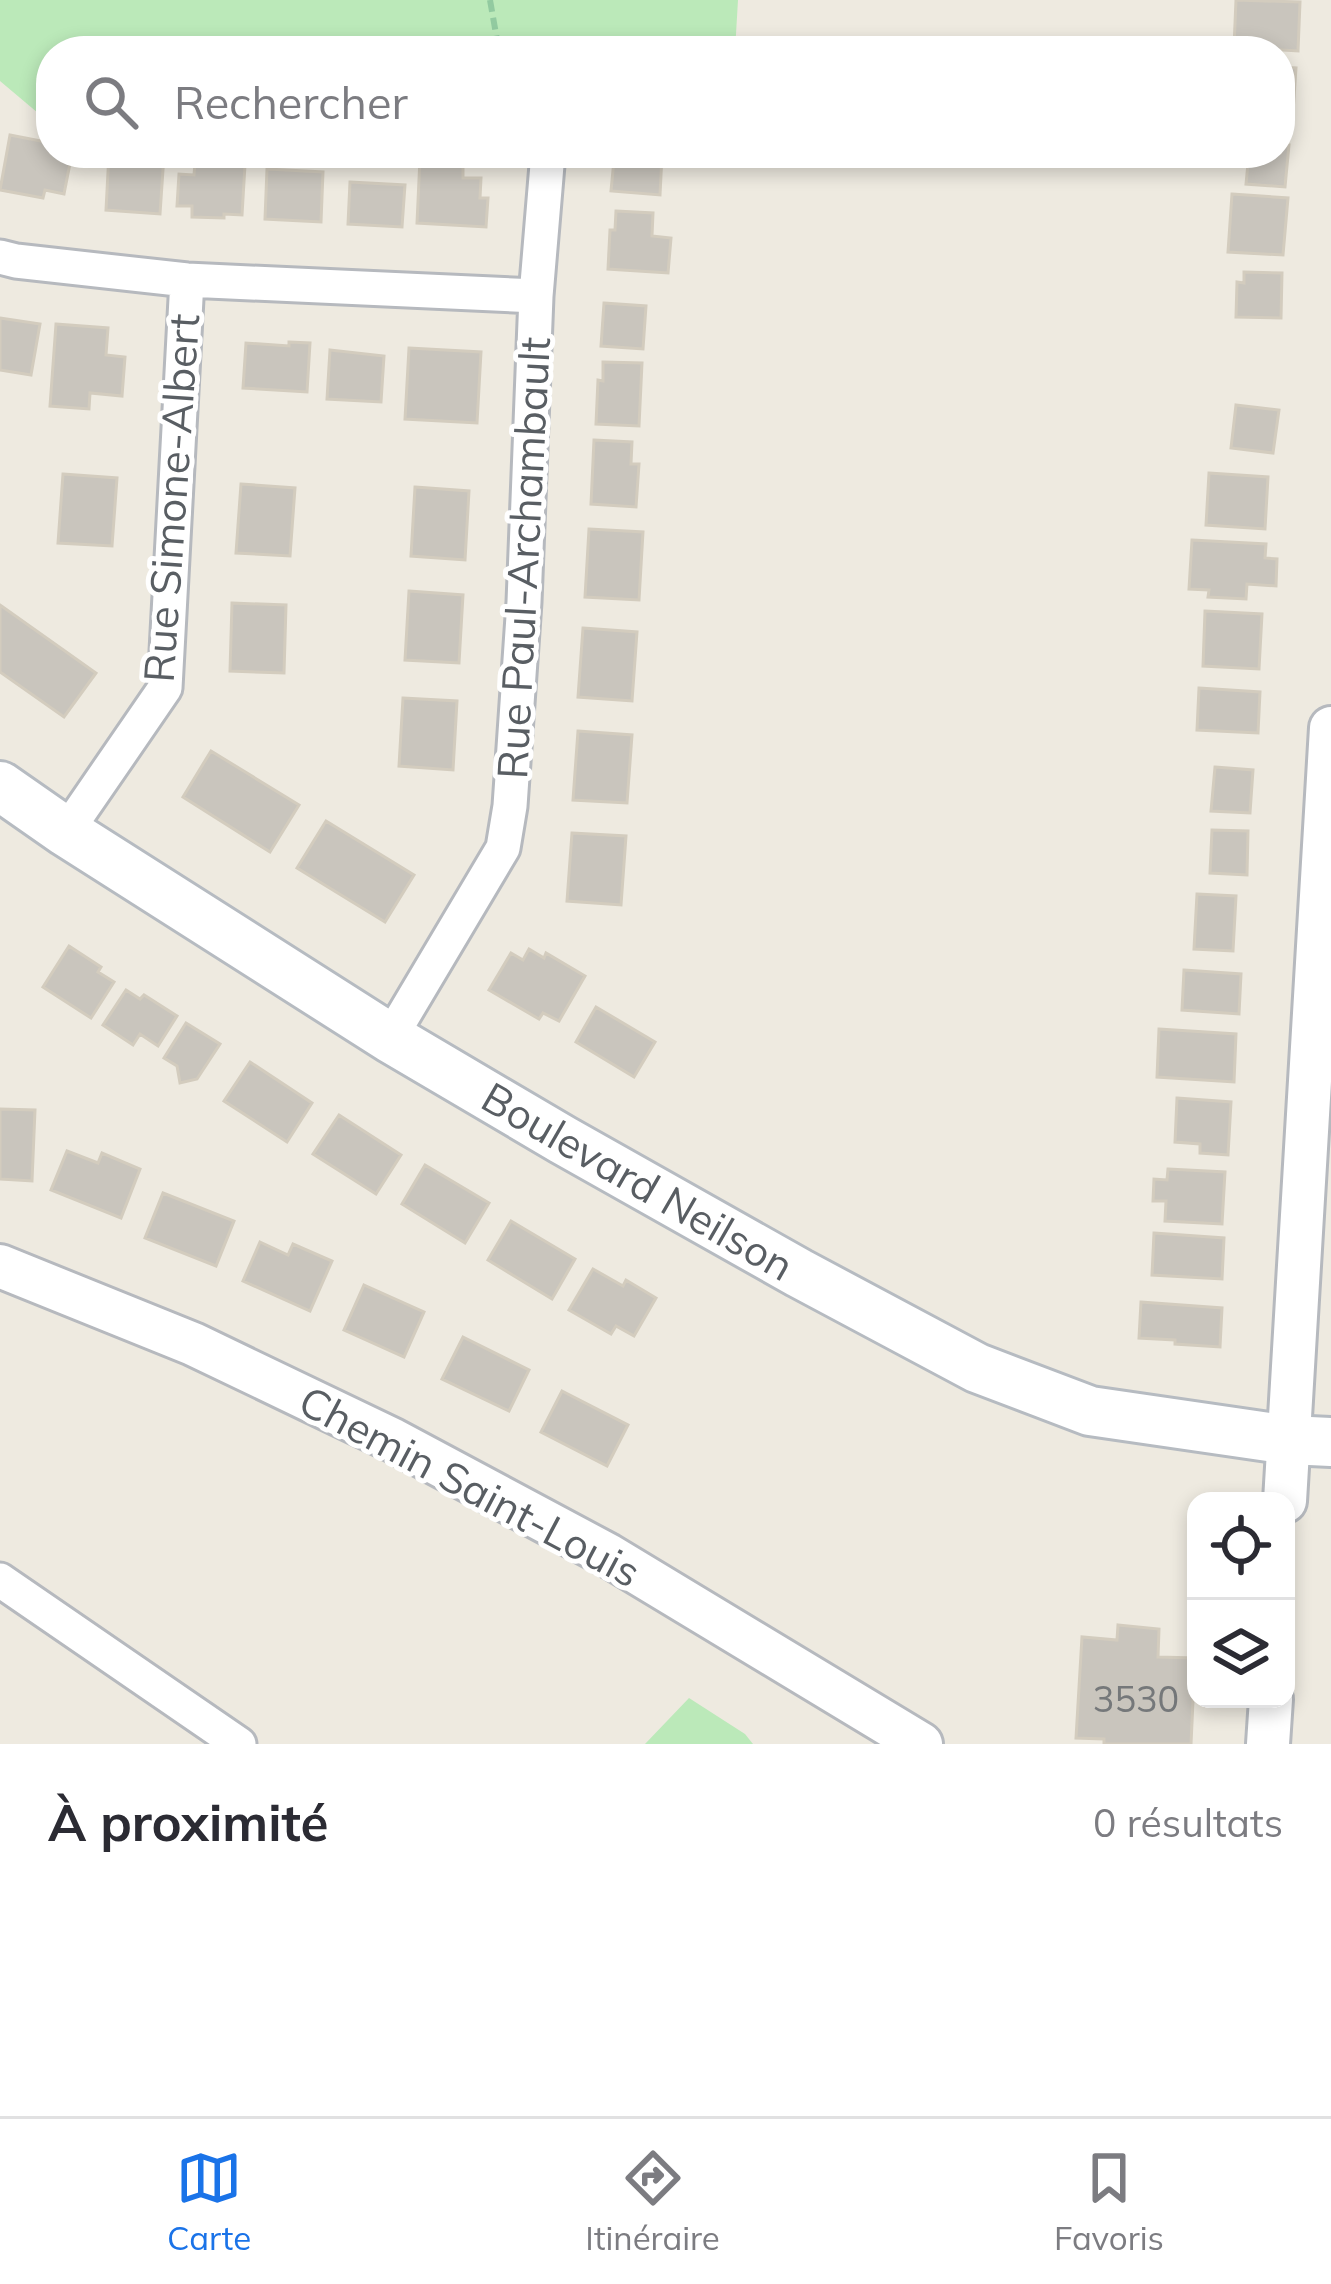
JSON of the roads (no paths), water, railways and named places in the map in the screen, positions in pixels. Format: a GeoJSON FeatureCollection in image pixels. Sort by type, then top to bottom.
{"type":"FeatureCollection","features":[{"type":"Feature","properties":{"kind":"main road","name":"Boulevard Neilson"},"geometry":{"type":"LineString","coordinates":[[0,786],[390,1038],[681,1207],[977,1368],[1090,1411],[1310,1441]]}},
{"type":"Feature","properties":{"kind":"street"},"geometry":{"type":"LineString","coordinates":[[536,296],[547,168]]}},
{"type":"Feature","properties":{"kind":"street","name":"Rue Paul-Archambault"},"geometry":{"type":"LineString","coordinates":[[0,257],[187,280],[536,296],[524,602],[510,806],[502,848],[390,1038]]}},
{"type":"Feature","properties":{"kind":"street","name":"Rue Simone-Albert"},"geometry":{"type":"LineString","coordinates":[[65,832],[165,688],[187,280]]}},
{"type":"Feature","properties":{"kind":"street"},"geometry":{"type":"LineString","coordinates":[[1289,1492],[1310,1441],[1331,728]]}},
{"type":"Feature","properties":{"kind":"street","name":"Chemin Saint-Louis"},"geometry":{"type":"LineString","coordinates":[[0,1266],[193,1344],[392,1440],[608,1555],[921,1744]]}},
{"type":"Feature","properties":{"kind":"street"},"geometry":{"type":"LineString","coordinates":[[0,1580],[239,1744]]}},
{"type":"Feature","properties":{"kind":"street"},"geometry":{"type":"LineString","coordinates":[[1268,1744],[1270,1708]]}}]}
